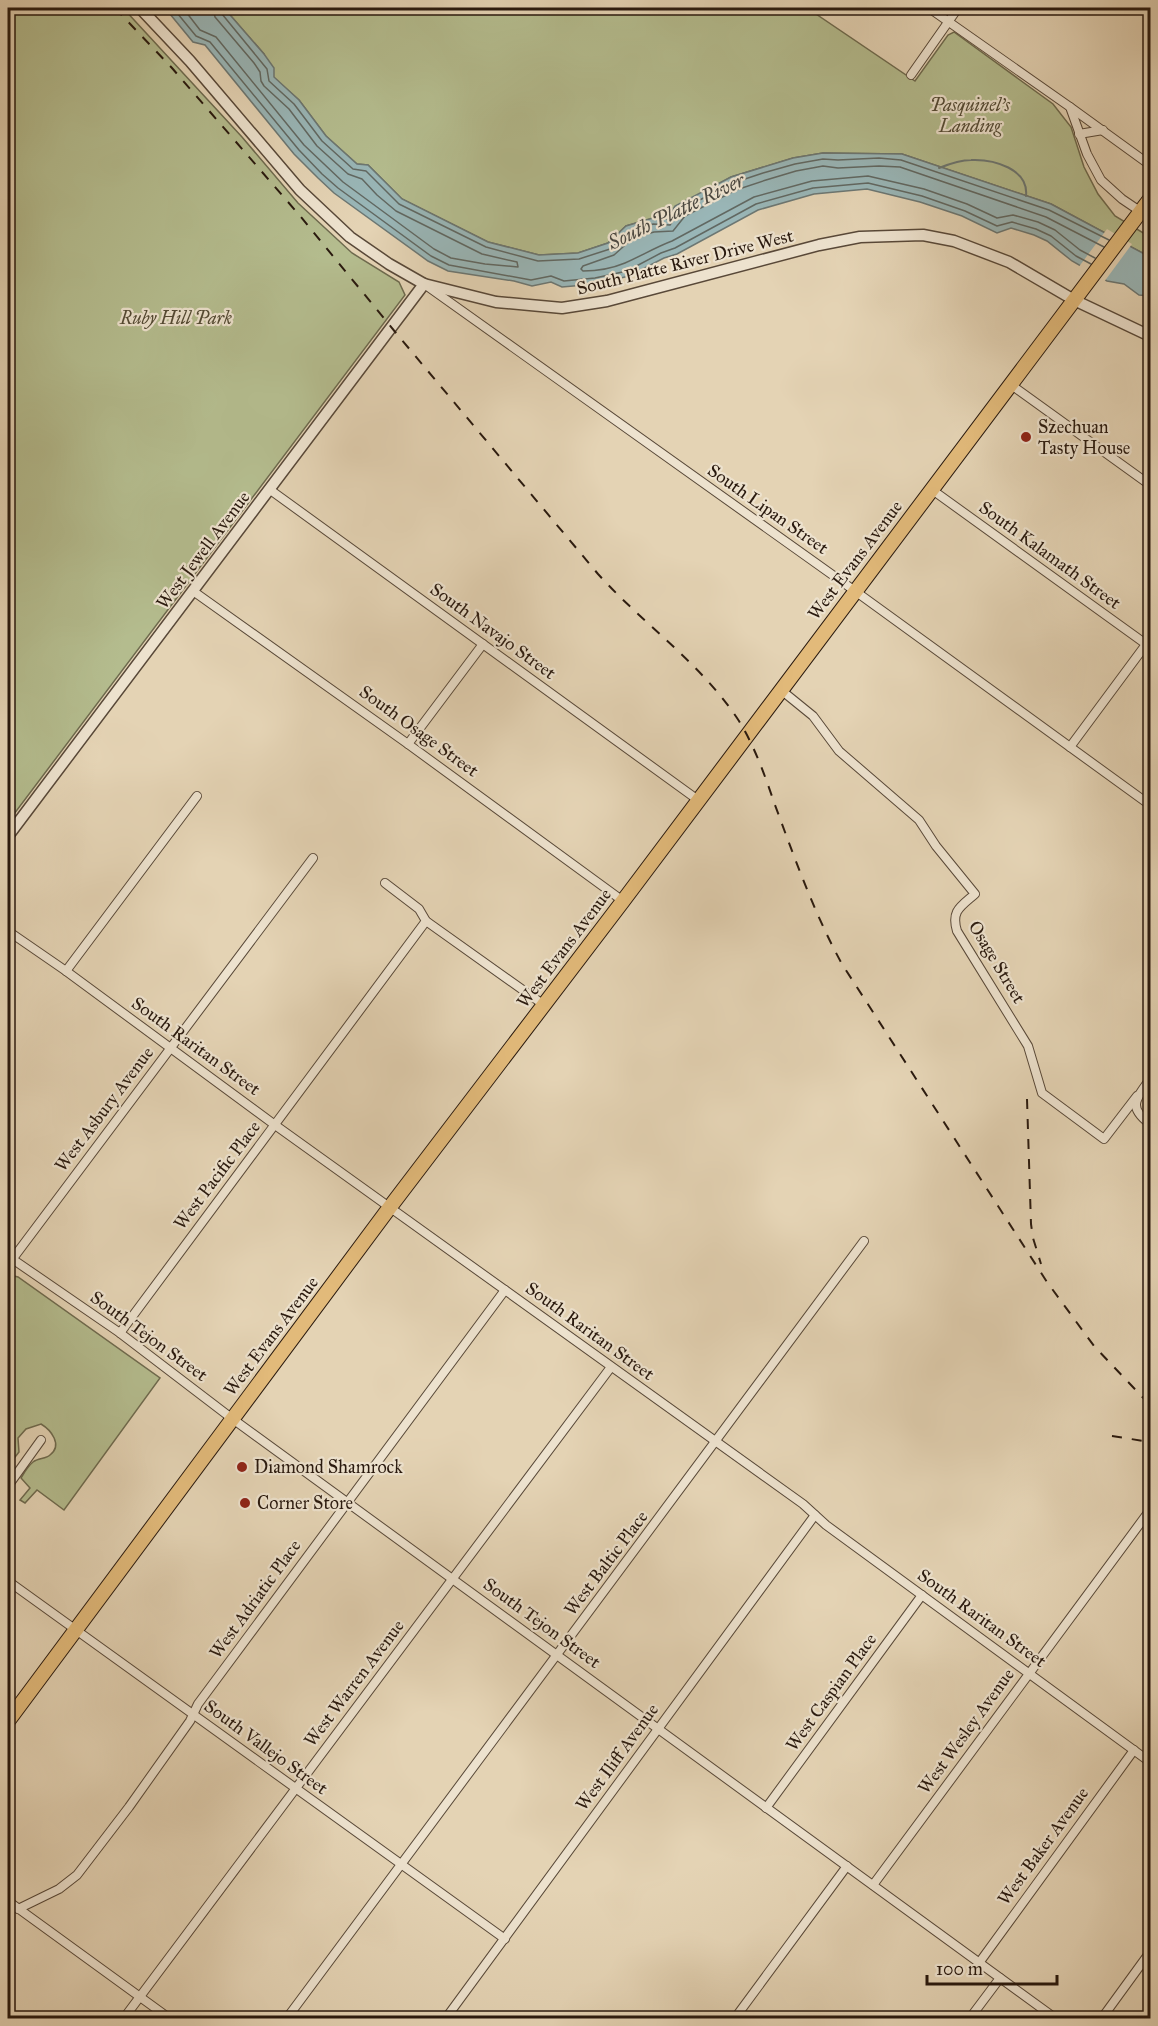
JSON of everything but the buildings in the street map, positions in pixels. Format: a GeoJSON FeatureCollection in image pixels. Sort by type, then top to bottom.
{"type":"FeatureCollection","features":[{"type":"Feature","properties":{"kind":"main road","name":"West Evans Avenue"},"geometry":{"type":"LineString","coordinates":[[8,1721],[390,1207],[623,901],[1078,294],[1132,224],[1146,215],[1150,199]]}},
{"type":"Feature","properties":{"kind":"street","name":"South Platte River Drive West"},"geometry":{"type":"LineString","coordinates":[[140,8],[190,61],[300,190],[350,237],[389,264],[424,284],[496,302],[562,308],[607,301],[819,245],[860,237],[892,234],[923,235],[981,249],[1078,294],[1150,336]]}},
{"type":"Feature","properties":{"kind":"street"},"geometry":{"type":"LineString","coordinates":[[929,8],[1150,165]]}},
{"type":"Feature","properties":{"kind":"street"},"geometry":{"type":"LineString","coordinates":[[911,75],[958,8]]}},
{"type":"Feature","properties":{"kind":"street"},"geometry":{"type":"LineString","coordinates":[[1070,107],[1087,154],[1101,180],[1122,199],[1146,215]]}},
{"type":"Feature","properties":{"kind":"street"},"geometry":{"type":"LineString","coordinates":[[1079,134],[1103,130]]}},
{"type":"Feature","properties":{"kind":"street","name":"West Jewell Avenue"},"geometry":{"type":"LineString","coordinates":[[8,836],[424,284]]}},
{"type":"Feature","properties":{"kind":"street","name":"South Lipan Street"},"geometry":{"type":"LineString","coordinates":[[424,284],[855,591],[1150,805]]}},
{"type":"Feature","properties":{"kind":"street"},"geometry":{"type":"LineString","coordinates":[[1010,384],[1150,485]]}},
{"type":"Feature","properties":{"kind":"street","name":"South Navajo Street"},"geometry":{"type":"LineString","coordinates":[[269,489],[698,800]]}},
{"type":"Feature","properties":{"kind":"street","name":"South Kalamath Street"},"geometry":{"type":"LineString","coordinates":[[931,489],[1149,644]]}},
{"type":"Feature","properties":{"kind":"street","name":"South Osage Street"},"geometry":{"type":"LineString","coordinates":[[193,591],[623,901]]}},
{"type":"Feature","properties":{"kind":"street"},"geometry":{"type":"LineString","coordinates":[[408,744],[483,644]]}},
{"type":"Feature","properties":{"kind":"street"},"geometry":{"type":"LineString","coordinates":[[1070,747],[1149,644]]}},
{"type":"Feature","properties":{"kind":"street","name":"Osage Street"},"geometry":{"type":"LineString","coordinates":[[780,690],[813,716],[839,751],[919,820],[936,846],[975,894],[957,909],[954,920],[957,932],[1028,1046],[1042,1093],[1104,1139],[1137,1096]]}},
{"type":"Feature","properties":{"kind":"street"},"geometry":{"type":"LineString","coordinates":[[66,971],[197,796]]}},
{"type":"Feature","properties":{"kind":"street","name":"West Asbury Avenue"},"geometry":{"type":"LineString","coordinates":[[9,1260],[313,858]]}},
{"type":"Feature","properties":{"kind":"street"},"geometry":{"type":"LineString","coordinates":[[385,883],[419,909],[426,921],[544,1005]]}},
{"type":"Feature","properties":{"kind":"street","name":"West Pacific Place"},"geometry":{"type":"LineString","coordinates":[[120,1333],[426,921]]}},
{"type":"Feature","properties":{"kind":"street","name":"South Raritan Street"},"geometry":{"type":"LineString","coordinates":[[8,931],[803,1504],[922,1595],[1150,1762]]}},
{"type":"Feature","properties":{"kind":"street"},"geometry":{"type":"LineString","coordinates":[[1150,1079],[1137,1096],[1136,1110],[1150,1124]]}},
{"type":"Feature","properties":{"kind":"street","name":"West Baltic Place"},"geometry":{"type":"LineString","coordinates":[[287,2019],[864,1241]]}},
{"type":"Feature","properties":{"kind":"street","name":"South Tejon Street"},"geometry":{"type":"LineString","coordinates":[[9,1260],[120,1333],[232,1418],[1055,2019]]}},
{"type":"Feature","properties":{"kind":"street","name":"West Adriatic Place"},"geometry":{"type":"LineString","coordinates":[[18,1909],[59,1889],[77,1875],[129,1807],[190,1721],[192,1714],[347,1502],[505,1290]]}},
{"type":"Feature","properties":{"kind":"street","name":"West Warren Avenue"},"geometry":{"type":"LineString","coordinates":[[124,2019],[611,1367]]}},
{"type":"Feature","properties":{"kind":"street"},"geometry":{"type":"LineString","coordinates":[[8,1486],[41,1440]]}},
{"type":"Feature","properties":{"kind":"street","name":"West Wesley Avenue"},"geometry":{"type":"LineString","coordinates":[[873,1886],[1150,1510]]}},
{"type":"Feature","properties":{"kind":"street","name":"West Iliff Avenue"},"geometry":{"type":"LineString","coordinates":[[446,2019],[815,1515]]}},
{"type":"Feature","properties":{"kind":"street","name":"South Vallejo Street"},"geometry":{"type":"LineString","coordinates":[[8,1581],[505,1939]]}},
{"type":"Feature","properties":{"kind":"street","name":"West Caspian Place"},"geometry":{"type":"LineString","coordinates":[[766,1808],[922,1595]]}},
{"type":"Feature","properties":{"kind":"street","name":"West Baker Avenue"},"geometry":{"type":"LineString","coordinates":[[979,1963],[1134,1750]]}},
{"type":"Feature","properties":{"kind":"street"},"geometry":{"type":"LineString","coordinates":[[735,2019],[847,1866]]}},
{"type":"Feature","properties":{"kind":"street"},"geometry":{"type":"LineString","coordinates":[[8,1901],[169,2019]]}},
{"type":"Feature","properties":{"kind":"street"},"geometry":{"type":"LineString","coordinates":[[1102,2019],[1150,1952]]}},
{"type":"Feature","properties":{"kind":"street"},"geometry":{"type":"LineString","coordinates":[[970,2019],[1000,1978]]}},
{"type":"Feature","properties":{"kind":"green space","name":"Ruby Hill Park"},"geometry":{"type":"Polygon","coordinates":[[[8,8],[123,8],[242,137],[298,203],[352,253],[399,282],[405,295],[8,822],[8,8]]]}},
{"type":"Feature","properties":{"kind":"green space","name":"Pasquinel's Landing"},"geometry":{"type":"Polygon","coordinates":[[[224,8],[807,8],[915,81],[948,35],[954,32],[1053,104],[1071,127],[1084,167],[1098,194],[1115,216],[1150,237],[1150,257],[1051,204],[902,154],[823,153],[793,158],[731,177],[705,192],[667,220],[653,218],[626,226],[608,243],[578,253],[539,255],[488,242],[402,199],[368,165],[357,164],[326,136],[299,100],[273,77],[264,54],[224,8]]]}},
{"type":"Feature","properties":{"kind":"green space"},"geometry":{"type":"Polygon","coordinates":[[[14,1276],[160,1378],[64,1510],[37,1490],[25,1503],[20,1500],[30,1488],[21,1478],[29,1465],[54,1451],[56,1442],[45,1427],[41,1424],[26,1429],[18,1438],[19,1452],[8,1466],[8,1282],[14,1276]]]}},
{"type":"Feature","properties":{"kind":"water","name":"South Platte River"},"geometry":{"type":"Polygon","coordinates":[[[165,8],[224,8],[264,54],[274,68],[274,77],[299,100],[326,136],[357,164],[368,165],[402,199],[488,242],[539,255],[578,253],[608,243],[626,226],[653,218],[667,219],[675,206],[731,177],[793,158],[823,153],[902,154],[1051,204],[1150,257],[1150,296],[1139,295],[1124,284],[1107,281],[1072,261],[1047,241],[1034,235],[1011,228],[997,233],[962,216],[920,202],[867,189],[814,194],[758,210],[677,254],[629,276],[596,284],[562,287],[551,282],[532,286],[448,271],[428,261],[334,193],[294,154],[205,45],[193,42],[165,8]]]}},
{"type":"Feature","properties":{"kind":"pier"},"geometry":{"type":"Polygon","coordinates":[[[1107,229],[1132,244],[1104,282],[1078,268],[1107,229]]]}},
{"type":"Feature","properties":{"kind":"waterway"},"geometry":{"type":"LineString","coordinates":[[939,168],[967,160],[990,161],[1016,172],[1022,179],[1026,196]]}},
{"type":"Feature","properties":{"kind":"railway"},"geometry":{"type":"LineString","coordinates":[[115,8],[172,68],[301,217],[598,574],[690,662],[724,700],[739,721],[755,751],[806,886],[842,964],[1047,1282],[1094,1346],[1150,1405]]}},
{"type":"Feature","properties":{"kind":"railway"},"geometry":{"type":"LineString","coordinates":[[1027,1099],[1031,1224],[1041,1264]]}},
{"type":"Feature","properties":{"kind":"railway"},"geometry":{"type":"LineString","coordinates":[[1112,1436],[1150,1442]]}},
{"type":"Feature","properties":{"kind":"place","name":"Szechuan Tasty House"},"geometry":{"type":"Point","coordinates":[1026,437]}},
{"type":"Feature","properties":{"kind":"place","name":"Diamond Shamrock"},"geometry":{"type":"Point","coordinates":[242,1467]}},
{"type":"Feature","properties":{"kind":"place","name":"Corner Store"},"geometry":{"type":"Point","coordinates":[245,1503]}}]}
